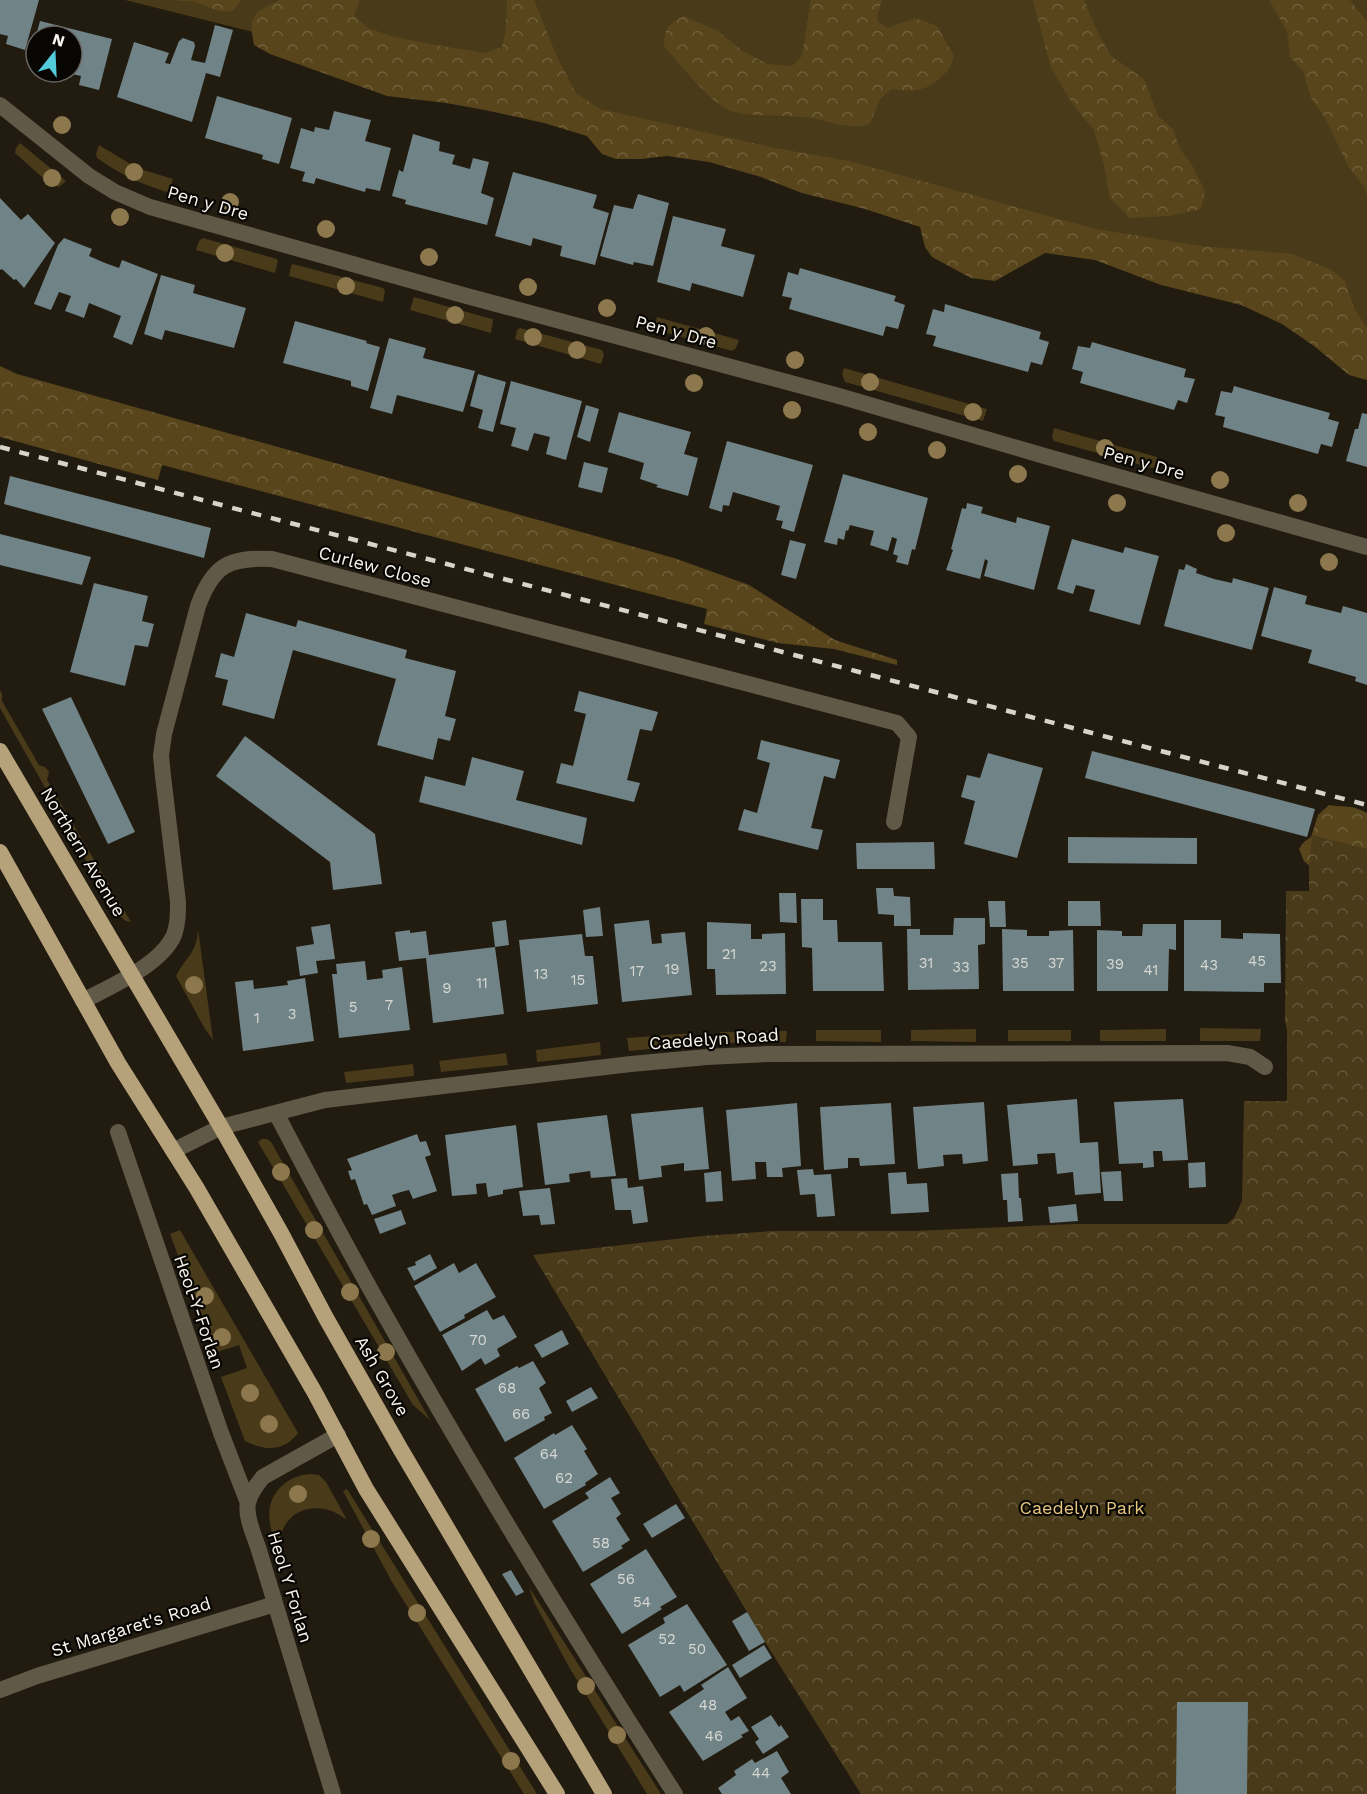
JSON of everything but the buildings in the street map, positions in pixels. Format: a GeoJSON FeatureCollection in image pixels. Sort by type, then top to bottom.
{"type":"FeatureCollection","features":[{"type":"Feature","properties":{"kind":"highway","name":"Northern Avenue"},"geometry":{"type":"LineString","coordinates":[[0,751],[131,974]]}},
{"type":"Feature","properties":{"kind":"highway"},"geometry":{"type":"LineString","coordinates":[[0,852],[134,1089],[196,1187],[338,1435],[366,1489],[557,1794]]}},
{"type":"Feature","properties":{"kind":"highway","name":"Ash Grove"},"geometry":{"type":"LineString","coordinates":[[131,974],[282,1233],[326,1318],[401,1450],[604,1794]]}},
{"type":"Feature","properties":{"kind":"street","name":"Pen y Dre"},"geometry":{"type":"LineString","coordinates":[[0,105],[88,176],[115,192],[150,207],[463,295],[839,396],[1367,547]]}},
{"type":"Feature","properties":{"kind":"street","name":"Curlew Close"},"geometry":{"type":"LineString","coordinates":[[83,1001],[152,962],[173,938],[177,925],[178,902],[162,766],[164,734],[205,586],[217,571],[232,562],[251,558],[272,559],[897,723],[909,737],[894,822]]}},
{"type":"Feature","properties":{"kind":"street","name":"Caedelyn Road"},"geometry":{"type":"LineString","coordinates":[[173,1151],[221,1127],[325,1100],[707,1057],[768,1054],[1227,1053],[1250,1057],[1265,1067]]}},
{"type":"Feature","properties":{"kind":"street","name":"Ash Grove"},"geometry":{"type":"LineString","coordinates":[[276,1113],[376,1300],[543,1586],[675,1794]]}},
{"type":"Feature","properties":{"kind":"street","name":"Heol-Y-Forlan"},"geometry":{"type":"LineString","coordinates":[[118,1132],[209,1400],[248,1503]]}},
{"type":"Feature","properties":{"kind":"street"},"geometry":{"type":"LineString","coordinates":[[248,1503],[263,1477],[338,1435]]}},
{"type":"Feature","properties":{"kind":"street","name":"Heol Y Forlan"},"geometry":{"type":"LineString","coordinates":[[248,1503],[249,1514],[275,1604],[333,1794]]}},
{"type":"Feature","properties":{"kind":"street","name":"St Margaret's Road"},"geometry":{"type":"LineString","coordinates":[[0,1690],[37,1676],[275,1604]]}},
{"type":"Feature","properties":{"kind":"green space"},"geometry":{"type":"Polygon","coordinates":[[[125,0],[1367,0],[1367,343],[1297,293],[125,0]]]}},
{"type":"Feature","properties":{"kind":"green space"},"geometry":{"type":"Polygon","coordinates":[[[176,0],[241,0],[233,11],[227,12],[217,11],[193,1],[176,0]]]}},
{"type":"Feature","properties":{"kind":"green space"},"geometry":{"type":"Polygon","coordinates":[[[279,0],[360,0],[354,16],[368,28],[391,36],[485,53],[502,47],[506,29],[507,0],[534,0],[557,57],[576,93],[600,109],[775,148],[849,161],[1096,229],[1201,246],[1292,254],[1330,269],[1345,281],[1354,308],[1367,328],[1367,380],[1349,375],[1314,346],[1282,324],[1241,305],[1161,285],[1095,260],[1045,253],[995,281],[971,278],[932,257],[925,247],[920,227],[865,209],[802,193],[761,177],[709,162],[667,156],[616,159],[602,154],[587,136],[544,123],[446,103],[387,96],[270,54],[254,45],[252,26],[254,17],[261,10],[279,0]]]}},
{"type":"Feature","properties":{"kind":"green space"},"geometry":{"type":"Polygon","coordinates":[[[811,0],[882,0],[877,16],[878,22],[888,28],[915,18],[937,26],[954,56],[951,64],[941,77],[927,87],[910,90],[891,89],[880,99],[870,124],[853,126],[812,118],[734,112],[716,102],[664,46],[668,27],[684,16],[718,31],[744,52],[768,64],[792,66],[802,56],[811,0]]]}},
{"type":"Feature","properties":{"kind":"green space"},"geometry":{"type":"Polygon","coordinates":[[[1033,0],[1084,0],[1111,56],[1144,79],[1158,116],[1173,129],[1180,149],[1192,165],[1205,191],[1201,209],[1169,216],[1130,218],[1110,198],[1094,130],[1072,103],[1051,68],[1033,0]]]}},
{"type":"Feature","properties":{"kind":"green space"},"geometry":{"type":"Polygon","coordinates":[[[1269,0],[1350,0],[1367,22],[1367,197],[1365,188],[1348,166],[1325,118],[1311,98],[1303,71],[1290,57],[1287,31],[1269,0]]]}},
{"type":"Feature","properties":{"kind":"green space"},"geometry":{"type":"Polygon","coordinates":[[[20,143],[66,181],[59,187],[51,185],[15,153],[20,143]]]}},
{"type":"Feature","properties":{"kind":"green space"},"geometry":{"type":"Polygon","coordinates":[[[99,145],[137,168],[173,179],[170,189],[167,192],[157,189],[114,169],[97,158],[99,145]]]}},
{"type":"Feature","properties":{"kind":"green space"},"geometry":{"type":"Polygon","coordinates":[[[203,238],[277,259],[275,273],[196,250],[199,241],[203,238]]]}},
{"type":"Feature","properties":{"kind":"green space"},"geometry":{"type":"Polygon","coordinates":[[[293,264],[383,288],[385,291],[383,302],[289,276],[293,264]]]}},
{"type":"Feature","properties":{"kind":"green space"},"geometry":{"type":"Polygon","coordinates":[[[414,297],[492,319],[491,333],[410,310],[414,297]]]}},
{"type":"Feature","properties":{"kind":"green space"},"geometry":{"type":"Polygon","coordinates":[[[657,317],[739,340],[732,351],[657,330],[655,326],[657,317]]]}},
{"type":"Feature","properties":{"kind":"green space"},"geometry":{"type":"Polygon","coordinates":[[[520,328],[602,350],[604,355],[601,364],[515,339],[517,330],[520,328]]]}},
{"type":"Feature","properties":{"kind":"green space"},"geometry":{"type":"Polygon","coordinates":[[[0,366],[17,374],[674,558],[749,585],[835,640],[897,660],[897,665],[834,649],[778,643],[704,624],[707,609],[162,465],[158,480],[0,437],[0,366]]]}},
{"type":"Feature","properties":{"kind":"green space"},"geometry":{"type":"Polygon","coordinates":[[[844,368],[987,409],[983,421],[845,382],[842,374],[844,368]]]}},
{"type":"Feature","properties":{"kind":"green space"},"geometry":{"type":"Polygon","coordinates":[[[1054,428],[1157,457],[1155,467],[1054,441],[1052,437],[1054,428]]]}},
{"type":"Feature","properties":{"kind":"green space"},"geometry":{"type":"Polygon","coordinates":[[[0,690],[2,701],[39,765],[45,767],[49,772],[47,780],[131,922],[116,913],[0,708],[0,690]]]}},
{"type":"Feature","properties":{"kind":"green space"},"geometry":{"type":"Polygon","coordinates":[[[1329,805],[1352,807],[1367,813],[1367,874],[1313,869],[1304,861],[1299,849],[1311,837],[1318,815],[1329,805]]]}},
{"type":"Feature","properties":{"kind":"green space","name":"Caedelyn Park"},"geometry":{"type":"Polygon","coordinates":[[[1312,835],[1367,849],[1367,1794],[861,1794],[765,1642],[533,1255],[702,1236],[773,1231],[913,1231],[1076,1224],[1227,1224],[1234,1218],[1242,1201],[1244,1101],[1287,1101],[1286,891],[1309,891],[1312,835]]]}},
{"type":"Feature","properties":{"kind":"green space"},"geometry":{"type":"Polygon","coordinates":[[[198,929],[213,1040],[176,976],[196,944],[198,929]]]}},
{"type":"Feature","properties":{"kind":"green space"},"geometry":{"type":"Polygon","coordinates":[[[1200,1028],[1261,1029],[1260,1041],[1200,1041],[1200,1028]]]}},
{"type":"Feature","properties":{"kind":"green space"},"geometry":{"type":"Polygon","coordinates":[[[976,1029],[976,1042],[911,1041],[911,1030],[976,1029]]]}},
{"type":"Feature","properties":{"kind":"green space"},"geometry":{"type":"Polygon","coordinates":[[[1166,1029],[1166,1041],[1100,1041],[1100,1030],[1166,1029]]]}},
{"type":"Feature","properties":{"kind":"green space"},"geometry":{"type":"Polygon","coordinates":[[[816,1030],[881,1030],[881,1042],[816,1041],[816,1030]]]}},
{"type":"Feature","properties":{"kind":"green space"},"geometry":{"type":"Polygon","coordinates":[[[1008,1030],[1071,1030],[1071,1041],[1008,1041],[1008,1030]]]}},
{"type":"Feature","properties":{"kind":"green space"},"geometry":{"type":"Polygon","coordinates":[[[787,1031],[786,1042],[721,1043],[720,1032],[787,1031]]]}},
{"type":"Feature","properties":{"kind":"green space"},"geometry":{"type":"Polygon","coordinates":[[[693,1033],[693,1045],[629,1051],[627,1038],[693,1033]]]}},
{"type":"Feature","properties":{"kind":"green space"},"geometry":{"type":"Polygon","coordinates":[[[600,1042],[601,1055],[537,1062],[536,1050],[600,1042]]]}},
{"type":"Feature","properties":{"kind":"green space"},"geometry":{"type":"Polygon","coordinates":[[[506,1053],[508,1065],[441,1072],[439,1061],[506,1053]]]}},
{"type":"Feature","properties":{"kind":"green space"},"geometry":{"type":"Polygon","coordinates":[[[413,1064],[414,1076],[346,1083],[344,1072],[413,1064]]]}},
{"type":"Feature","properties":{"kind":"green space"},"geometry":{"type":"Polygon","coordinates":[[[262,1139],[271,1142],[430,1420],[413,1405],[258,1142],[262,1139]]]}},
{"type":"Feature","properties":{"kind":"green space"},"geometry":{"type":"Polygon","coordinates":[[[180,1230],[298,1433],[287,1444],[267,1448],[245,1441],[221,1377],[247,1368],[239,1345],[214,1353],[170,1234],[180,1230]]]}},
{"type":"Feature","properties":{"kind":"green space"},"geometry":{"type":"Polygon","coordinates":[[[310,1474],[319,1475],[326,1482],[346,1518],[321,1508],[304,1510],[289,1519],[284,1527],[279,1551],[272,1534],[270,1505],[278,1490],[285,1484],[292,1479],[310,1474]]]}},
{"type":"Feature","properties":{"kind":"green space"},"geometry":{"type":"Polygon","coordinates":[[[347,1489],[537,1794],[524,1794],[392,1582],[343,1491],[347,1489]]]}},
{"type":"Feature","properties":{"kind":"green space"},"geometry":{"type":"Polygon","coordinates":[[[529,1587],[661,1794],[647,1794],[569,1667],[534,1602],[529,1587]]]}},
{"type":"Feature","properties":{"kind":"railway"},"geometry":{"type":"LineString","coordinates":[[0,447],[1367,805]]}}]}
